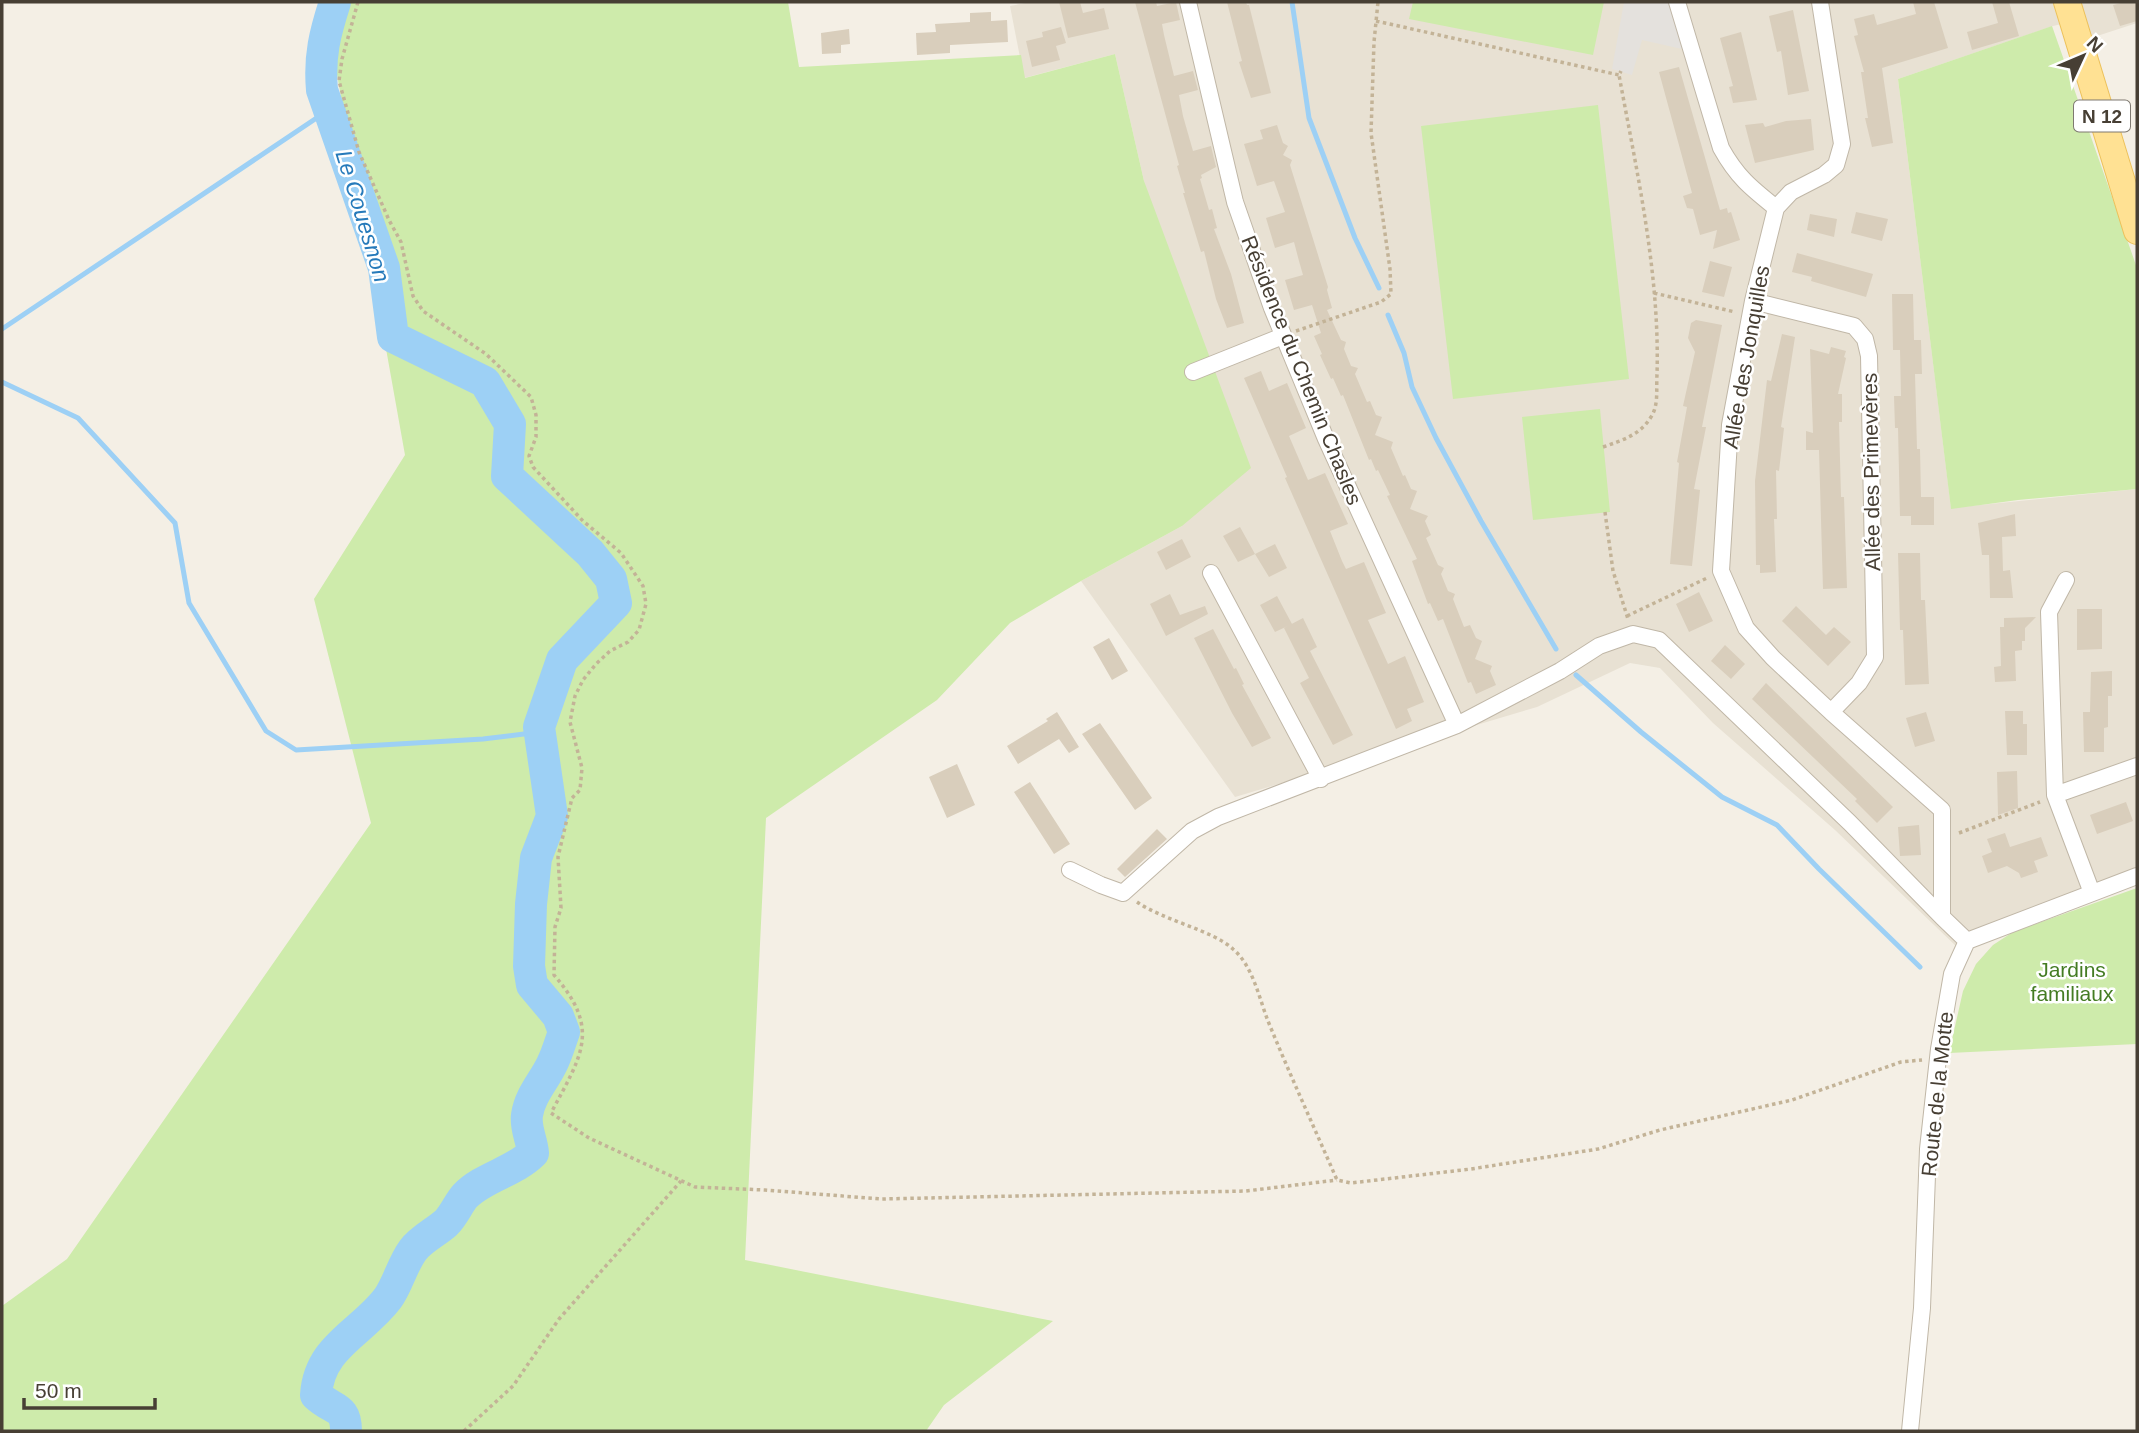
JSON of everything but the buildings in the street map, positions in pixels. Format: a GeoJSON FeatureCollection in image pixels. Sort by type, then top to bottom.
{"type":"FeatureCollection","features":[{"type":"Feature","properties":{"kind":"main road","name":"N 12"},"geometry":{"type":"LineString","coordinates":[[2067,2],[2137,231]]}},
{"type":"Feature","properties":{"kind":"street","name":"Résidence du Chemin Chasles"},"geometry":{"type":"LineString","coordinates":[[1188,2],[1236,202],[1283,336],[1326,439],[1457,725]]}},
{"type":"Feature","properties":{"kind":"street"},"geometry":{"type":"LineString","coordinates":[[1676,2],[1721,148],[1732,169],[1776,208],[1791,192],[1824,175],[1836,165],[1842,144],[1821,2]]}},
{"type":"Feature","properties":{"kind":"street","name":"Allée des Jonquilles"},"geometry":{"type":"LineString","coordinates":[[1776,208],[1752,308],[1730,425],[1721,571],[1745,628],[1831,712],[1942,810],[1942,917]]}},
{"type":"Feature","properties":{"kind":"street","name":"Allée des Primevères"},"geometry":{"type":"LineString","coordinates":[[1752,308],[1854,326],[1865,339],[1869,356],[1875,657],[1859,683],[1831,712]]}},
{"type":"Feature","properties":{"kind":"street"},"geometry":{"type":"LineString","coordinates":[[1193,372],[1283,336]]}},
{"type":"Feature","properties":{"kind":"street"},"geometry":{"type":"LineString","coordinates":[[1211,573],[1321,779]]}},
{"type":"Feature","properties":{"kind":"street"},"geometry":{"type":"LineString","coordinates":[[2066,580],[2049,612],[2055,796],[2092,892]]}},
{"type":"Feature","properties":{"kind":"street"},"geometry":{"type":"LineString","coordinates":[[1070,870],[1101,886],[1123,893],[1192,831],[1217,817],[1457,725],[1560,671],[1599,646],[1633,634],[1659,640],[1850,823],[1967,941],[2137,876]]}},
{"type":"Feature","properties":{"kind":"street"},"geometry":{"type":"LineString","coordinates":[[2055,796],[2137,766]]}},
{"type":"Feature","properties":{"kind":"street","name":"Route de la Motte"},"geometry":{"type":"LineString","coordinates":[[1910,1431],[1922,1308],[1928,1149],[1938,1059],[1952,974],[1967,941]]}},
{"type":"Feature","properties":{"kind":"path"},"geometry":{"type":"LineString","coordinates":[[358,2],[339,81],[359,152],[388,220],[401,242],[413,296],[424,311],[486,354],[531,397],[536,415],[536,437],[529,456],[533,467],[583,521],[621,553],[643,586],[646,604],[639,630],[628,642],[610,651],[596,664],[583,680],[572,704],[570,722],[582,768],[580,790],[572,798],[558,857],[561,908],[555,927],[554,975],[568,991],[581,1016],[583,1040],[571,1075],[551,1113],[589,1138],[695,1187],[881,1199],[1246,1191],[1337,1180],[1351,1183],[1598,1149],[1660,1130],[1792,1100],[1900,1062],[1938,1059]]}},
{"type":"Feature","properties":{"kind":"path"},"geometry":{"type":"LineString","coordinates":[[1283,336],[1381,302],[1391,294],[1371,133],[1378,2]]}},
{"type":"Feature","properties":{"kind":"path"},"geometry":{"type":"LineString","coordinates":[[1376,21],[1620,73],[1642,201],[1654,293],[1656,408],[1635,436],[1604,447]]}},
{"type":"Feature","properties":{"kind":"path"},"geometry":{"type":"LineString","coordinates":[[1654,293],[1752,308]]}},
{"type":"Feature","properties":{"kind":"path"},"geometry":{"type":"LineString","coordinates":[[1605,512],[1613,571],[1633,634]]}},
{"type":"Feature","properties":{"kind":"path"},"geometry":{"type":"LineString","coordinates":[[1627,616],[1721,571]]}},
{"type":"Feature","properties":{"kind":"path"},"geometry":{"type":"LineString","coordinates":[[1942,839],[2055,796]]}},
{"type":"Feature","properties":{"kind":"path"},"geometry":{"type":"LineString","coordinates":[[1123,893],[1154,913],[1219,939],[1235,950],[1252,976],[1268,1020],[1337,1180]]}},
{"type":"Feature","properties":{"kind":"path"},"geometry":{"type":"LineString","coordinates":[[464,1431],[513,1386],[559,1319],[681,1181]]}},
{"type":"Feature","properties":{"kind":"shaded area"},"geometry":{"type":"Polygon","coordinates":[[[1030,2],[2137,2],[2137,23],[2094,37],[2066,23],[1898,79],[1951,508],[2137,489],[2137,868],[1981,930],[1958,948],[1835,830],[1713,723],[1660,668],[1630,663],[1537,707],[1235,797],[1081,581],[1182,526],[1144,181],[1115,54],[1024,78],[1010,6],[1030,2]]]}},
{"type":"Feature","properties":{"kind":"shaded area"},"geometry":{"type":"Polygon","coordinates":[[[1624,2],[1669,2],[1682,49],[1642,40],[1632,75],[1612,69],[1624,2]]]}},
{"type":"Feature","properties":{"kind":"green space"},"geometry":{"type":"Polygon","coordinates":[[[336,2],[788,2],[799,67],[1021,55],[1025,78],[1115,54],[1144,181],[1251,468],[1182,526],[1010,623],[937,700],[766,818],[745,1260],[1053,1321],[944,1405],[926,1431],[2,1431],[2,1306],[67,1259],[371,823],[314,599],[405,455],[328,24],[336,2]]]}},
{"type":"Feature","properties":{"kind":"green space"},"geometry":{"type":"Polygon","coordinates":[[[1413,2],[1604,2],[1593,55],[1409,19],[1413,2]]]}},
{"type":"Feature","properties":{"kind":"green space"},"geometry":{"type":"Polygon","coordinates":[[[2052,26],[2137,268],[2137,489],[1951,509],[1898,79],[2052,26]]]}},
{"type":"Feature","properties":{"kind":"green space"},"geometry":{"type":"Polygon","coordinates":[[[1598,105],[1629,379],[1453,399],[1421,126],[1598,105]]]}},
{"type":"Feature","properties":{"kind":"green space"},"geometry":{"type":"Polygon","coordinates":[[[1600,409],[1610,512],[1533,520],[1522,417],[1600,409]]]}},
{"type":"Feature","properties":{"kind":"green space","name":"Jardins familiaux"},"geometry":{"type":"Polygon","coordinates":[[[2137,888],[2137,1044],[1949,1053],[1963,991],[1976,964],[1993,945],[2013,932],[2137,888]]]}},
{"type":"Feature","properties":{"kind":"waterway","name":"Le Couesnon"},"geometry":{"type":"LineString","coordinates":[[335,2],[324,45],[322,90],[384,268],[393,337],[485,382],[510,424],[507,476],[590,553],[611,579],[616,603],[562,660],[539,727],[552,816],[536,858],[529,966],[532,985],[558,1016],[564,1032],[554,1060],[534,1095],[527,1115],[533,1153],[517,1165],[472,1189],[446,1223],[413,1250],[395,1287],[378,1310],[333,1352],[319,1378],[316,1395],[341,1412],[346,1431]]}},
{"type":"Feature","properties":{"kind":"waterway"},"geometry":{"type":"LineString","coordinates":[[1292,2],[1309,118],[1355,238],[1379,288]]}},
{"type":"Feature","properties":{"kind":"waterway"},"geometry":{"type":"LineString","coordinates":[[2,329],[330,109]]}},
{"type":"Feature","properties":{"kind":"waterway"},"geometry":{"type":"LineString","coordinates":[[1388,315],[1404,353],[1412,387],[1436,438],[1556,649]]}},
{"type":"Feature","properties":{"kind":"waterway"},"geometry":{"type":"LineString","coordinates":[[2,382],[78,418],[175,523],[189,603],[266,731],[296,750],[483,739],[540,732]]}},
{"type":"Feature","properties":{"kind":"waterway"},"geometry":{"type":"LineString","coordinates":[[1576,675],[1722,797],[1777,825],[1920,967]]}}]}
